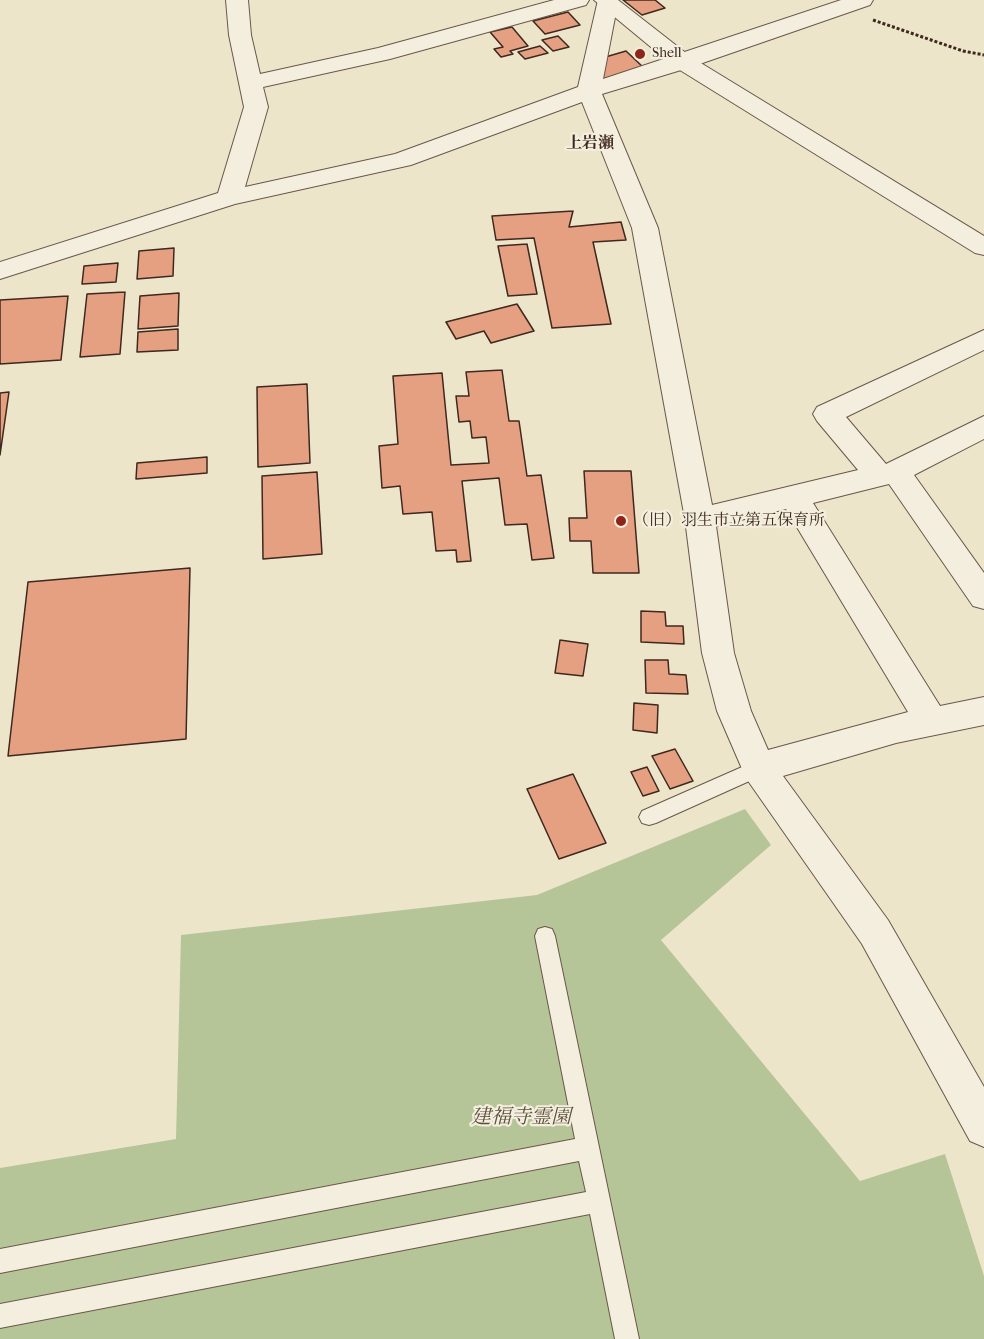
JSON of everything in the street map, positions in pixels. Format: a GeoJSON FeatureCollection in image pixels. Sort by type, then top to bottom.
{"type":"FeatureCollection","features":[{"type":"Feature","properties":{"kind":"street"},"geometry":{"type":"LineString","coordinates":[[229,198],[256,107],[240,36],[237,0]]}},
{"type":"Feature","properties":{"kind":"street"},"geometry":{"type":"LineString","coordinates":[[250,83],[382,54],[597,1],[683,62],[984,247]]}},
{"type":"Feature","properties":{"kind":"street"},"geometry":{"type":"LineString","coordinates":[[597,1],[589,91],[645,228],[700,519],[718,653],[734,711],[758,768],[875,932],[984,1127]]}},
{"type":"Feature","properties":{"kind":"street"},"geometry":{"type":"LineString","coordinates":[[0,271],[229,198],[402,160],[589,91],[683,62],[851,4]]}},
{"type":"Feature","properties":{"kind":"street"},"geometry":{"type":"LineString","coordinates":[[984,339],[827,414],[888,474],[984,597]]}},
{"type":"Feature","properties":{"kind":"street"},"geometry":{"type":"LineString","coordinates":[[700,519],[888,474],[984,426]]}},
{"type":"Feature","properties":{"kind":"street"},"geometry":{"type":"LineString","coordinates":[[793,496],[932,722]]}},
{"type":"Feature","properties":{"kind":"street"},"geometry":{"type":"LineString","coordinates":[[758,768],[896,729],[984,711]]}},
{"type":"Feature","properties":{"kind":"lane"},"geometry":{"type":"LineString","coordinates":[[649,817],[758,768]]}},
{"type":"Feature","properties":{"kind":"lane"},"geometry":{"type":"LineString","coordinates":[[545,936],[627,1339]]}},
{"type":"Feature","properties":{"kind":"lane"},"geometry":{"type":"LineString","coordinates":[[0,1261],[588,1148]]}},
{"type":"Feature","properties":{"kind":"lane"},"geometry":{"type":"LineString","coordinates":[[0,1316],[598,1201]]}},
{"type":"Feature","properties":{"kind":"path"},"geometry":{"type":"LineString","coordinates":[[851,4],[963,51],[984,56]]}},
{"type":"Feature","properties":{"kind":"green space","name":"建福寺霊園"},"geometry":{"type":"Polygon","coordinates":[[[745,809],[771,845],[661,940],[860,1181],[945,1154],[984,1276],[984,1339],[0,1339],[0,1168],[176,1139],[181,935],[537,895],[745,809]]]}},
{"type":"Feature","properties":{"kind":"building"},"geometry":{"type":"Polygon","coordinates":[[[623,0],[655,0],[665,8],[642,15],[623,0]]]}},
{"type":"Feature","properties":{"kind":"building"},"geometry":{"type":"Polygon","coordinates":[[[568,12],[580,25],[545,34],[533,21],[568,12]]]}},
{"type":"Feature","properties":{"kind":"building"},"geometry":{"type":"Polygon","coordinates":[[[512,27],[528,46],[510,51],[513,54],[501,57],[494,49],[503,47],[490,32],[512,27]]]}},
{"type":"Feature","properties":{"kind":"building"},"geometry":{"type":"Polygon","coordinates":[[[558,36],[569,47],[553,51],[542,40],[558,36]]]}},
{"type":"Feature","properties":{"kind":"building"},"geometry":{"type":"Polygon","coordinates":[[[540,46],[548,53],[525,59],[518,52],[540,46]]]}},
{"type":"Feature","properties":{"kind":"building"},"geometry":{"type":"Polygon","coordinates":[[[626,51],[644,68],[599,81],[602,58],[626,51]]]}},
{"type":"Feature","properties":{"kind":"building"},"geometry":{"type":"Polygon","coordinates":[[[573,211],[569,227],[621,222],[626,240],[593,242],[611,324],[552,328],[534,238],[496,240],[492,216],[573,211]]]}},
{"type":"Feature","properties":{"kind":"building"},"geometry":{"type":"Polygon","coordinates":[[[527,244],[537,294],[508,296],[498,246],[527,244]]]}},
{"type":"Feature","properties":{"kind":"building"},"geometry":{"type":"Polygon","coordinates":[[[174,248],[173,276],[137,279],[139,251],[174,248]]]}},
{"type":"Feature","properties":{"kind":"building"},"geometry":{"type":"Polygon","coordinates":[[[118,263],[116,282],[82,284],[84,266],[118,263]]]}},
{"type":"Feature","properties":{"kind":"building"},"geometry":{"type":"Polygon","coordinates":[[[125,292],[120,354],[80,357],[87,294],[125,292]]]}},
{"type":"Feature","properties":{"kind":"building"},"geometry":{"type":"Polygon","coordinates":[[[179,293],[178,326],[138,329],[140,296],[179,293]]]}},
{"type":"Feature","properties":{"kind":"building"},"geometry":{"type":"Polygon","coordinates":[[[68,296],[61,360],[0,364],[0,300],[68,296]]]}},
{"type":"Feature","properties":{"kind":"building"},"geometry":{"type":"Polygon","coordinates":[[[517,304],[534,331],[491,343],[484,331],[456,339],[446,322],[517,304]]]}},
{"type":"Feature","properties":{"kind":"building"},"geometry":{"type":"Polygon","coordinates":[[[178,329],[178,350],[137,352],[138,332],[178,329]]]}},
{"type":"Feature","properties":{"kind":"building"},"geometry":{"type":"Polygon","coordinates":[[[502,370],[509,421],[519,421],[527,476],[541,475],[554,558],[532,560],[527,524],[505,525],[499,478],[462,481],[471,561],[457,562],[456,550],[436,551],[432,512],[403,514],[400,486],[382,488],[379,446],[398,444],[393,376],[442,373],[451,465],[489,463],[486,437],[472,438],[470,421],[459,422],[456,396],[469,396],[466,372],[502,370]]]}},
{"type":"Feature","properties":{"kind":"building"},"geometry":{"type":"Polygon","coordinates":[[[307,384],[310,463],[258,467],[257,387],[307,384]]]}},
{"type":"Feature","properties":{"kind":"building"},"geometry":{"type":"Polygon","coordinates":[[[9,392],[0,455],[0,393],[9,392]]]}},
{"type":"Feature","properties":{"kind":"building"},"geometry":{"type":"Polygon","coordinates":[[[207,457],[207,473],[136,479],[137,463],[207,457]]]}},
{"type":"Feature","properties":{"kind":"building"},"geometry":{"type":"Polygon","coordinates":[[[584,471],[631,471],[639,573],[593,573],[591,541],[570,541],[569,518],[587,518],[584,471]]]}},
{"type":"Feature","properties":{"kind":"building"},"geometry":{"type":"Polygon","coordinates":[[[317,472],[322,554],[263,559],[262,476],[317,472]]]}},
{"type":"Feature","properties":{"kind":"building"},"geometry":{"type":"Polygon","coordinates":[[[190,568],[186,739],[8,756],[28,582],[190,568]]]}},
{"type":"Feature","properties":{"kind":"building"},"geometry":{"type":"Polygon","coordinates":[[[641,611],[665,612],[666,626],[683,626],[684,644],[641,642],[641,611]]]}},
{"type":"Feature","properties":{"kind":"building"},"geometry":{"type":"Polygon","coordinates":[[[560,640],[588,644],[583,676],[555,673],[560,640]]]}},
{"type":"Feature","properties":{"kind":"building"},"geometry":{"type":"Polygon","coordinates":[[[645,660],[668,660],[669,674],[686,675],[688,694],[646,693],[645,660]]]}},
{"type":"Feature","properties":{"kind":"building"},"geometry":{"type":"Polygon","coordinates":[[[634,703],[658,705],[657,733],[633,730],[634,703]]]}},
{"type":"Feature","properties":{"kind":"building"},"geometry":{"type":"Polygon","coordinates":[[[675,749],[693,781],[670,789],[652,756],[675,749]]]}},
{"type":"Feature","properties":{"kind":"building"},"geometry":{"type":"Polygon","coordinates":[[[647,767],[659,791],[643,796],[631,772],[647,767]]]}},
{"type":"Feature","properties":{"kind":"building"},"geometry":{"type":"Polygon","coordinates":[[[573,774],[606,843],[559,859],[527,789],[573,774]]]}},
{"type":"Feature","properties":{"kind":"place","name":"Shell"},"geometry":{"type":"Point","coordinates":[640,54]}},
{"type":"Feature","properties":{"kind":"place","name":"（旧）羽生市立第五保育所"},"geometry":{"type":"Point","coordinates":[621,521]}},
{"type":"Feature","properties":{"kind":"district","name":"上岩瀬"},"geometry":{"type":"Point","coordinates":[590,144]}}]}
